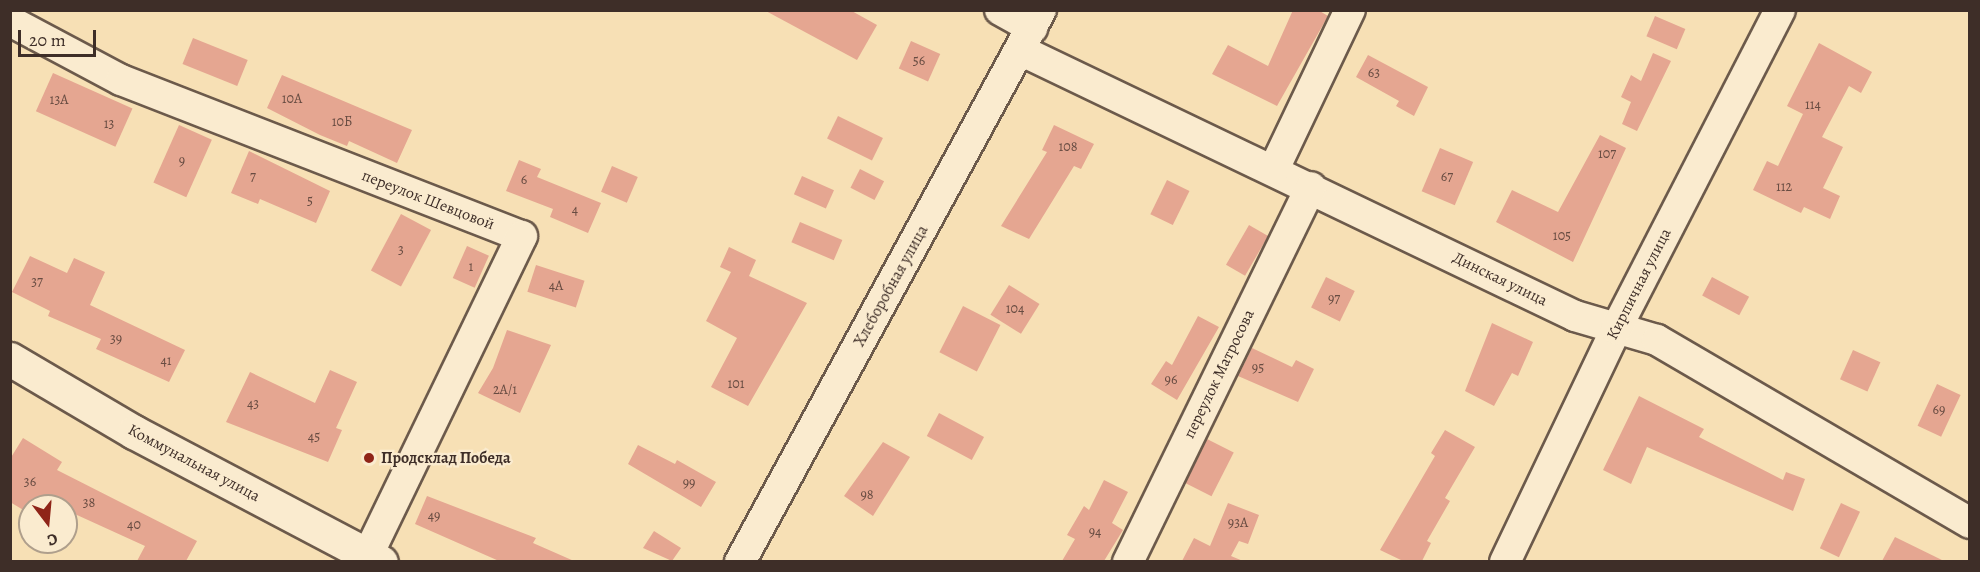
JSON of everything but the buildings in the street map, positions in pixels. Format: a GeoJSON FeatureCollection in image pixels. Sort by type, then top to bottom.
{"type":"FeatureCollection","features":[{"type":"Feature","properties":{"kind":"street","name":"Динская улица"},"geometry":{"type":"LineString","coordinates":[[1000,10],[1275,169],[1575,316],[1657,340],[1970,523]]}},
{"type":"Feature","properties":{"kind":"street"},"geometry":{"type":"LineString","coordinates":[[1275,169],[1350,10]]}},
{"type":"Feature","properties":{"kind":"street","name":"Кирпичная улица"},"geometry":{"type":"LineString","coordinates":[[1505,561],[1616,329],[1780,10]]}},
{"type":"Feature","properties":{"kind":"street","name":"переулок Шевцовой"},"geometry":{"type":"LineString","coordinates":[[10,21],[121,80],[522,236],[374,558]]}},
{"type":"Feature","properties":{"kind":"street","name":"Хлеборобная улица"},"geometry":{"type":"LineString","coordinates":[[740,561],[1031,30]]}},
{"type":"Feature","properties":{"kind":"street","name":"переулок Матросова"},"geometry":{"type":"LineString","coordinates":[[1128,561],[1311,187]]}},
{"type":"Feature","properties":{"kind":"street","name":"Коммунальная улица"},"geometry":{"type":"LineString","coordinates":[[10,359],[134,432],[374,558]]}},
{"type":"Feature","properties":{"kind":"place","name":"Продсклад Победа"},"geometry":{"type":"Point","coordinates":[369,458]}}]}
